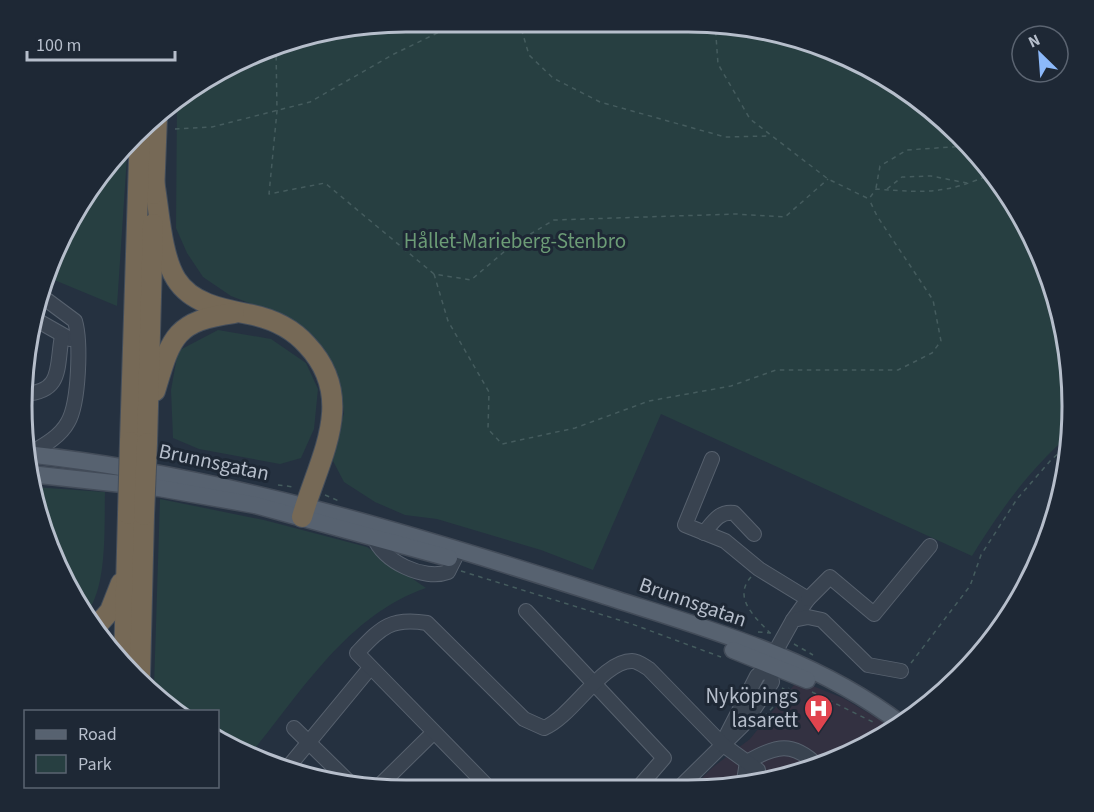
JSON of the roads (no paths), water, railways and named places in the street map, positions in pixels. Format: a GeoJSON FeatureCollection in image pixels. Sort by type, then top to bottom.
{"type":"FeatureCollection","features":[{"type":"Feature","properties":{"kind":"highway"},"geometry":{"type":"LineString","coordinates":[[148,417],[157,126]]}},
{"type":"Feature","properties":{"kind":"highway"},"geometry":{"type":"LineString","coordinates":[[140,142],[136,514],[140,670]]}},
{"type":"Feature","properties":{"kind":"highway"},"geometry":{"type":"LineString","coordinates":[[154,181],[169,262],[176,279],[196,299],[272,320],[296,334],[321,362],[328,378],[333,405],[331,431],[303,511]]}},
{"type":"Feature","properties":{"kind":"highway"},"geometry":{"type":"LineString","coordinates":[[138,443],[168,347],[174,338],[201,320],[240,312]]}},
{"type":"Feature","properties":{"kind":"highway"},"geometry":{"type":"LineString","coordinates":[[124,653],[127,566],[136,514]]}},
{"type":"Feature","properties":{"kind":"highway"},"geometry":{"type":"LineString","coordinates":[[100,622],[110,611],[127,566]]}},
{"type":"Feature","properties":{"kind":"main road","name":"Brunnsgatan"},"geometry":{"type":"LineString","coordinates":[[35,455],[162,472],[303,511],[374,537],[457,555],[708,630],[872,702],[894,718]]}},
{"type":"Feature","properties":{"kind":"main road","name":"Brunnsgatan"},"geometry":{"type":"LineString","coordinates":[[38,475],[159,488],[303,511],[399,530],[457,555]]}},
{"type":"Feature","properties":{"kind":"street"},"geometry":{"type":"LineString","coordinates":[[34,450],[54,439],[68,423],[72,413],[78,342],[75,321],[47,300]]}},
{"type":"Feature","properties":{"kind":"street"},"geometry":{"type":"LineString","coordinates":[[41,323],[62,336],[78,342]]}},
{"type":"Feature","properties":{"kind":"street"},"geometry":{"type":"LineString","coordinates":[[32,393],[52,384],[58,375],[62,336]]}},
{"type":"Feature","properties":{"kind":"street"},"geometry":{"type":"LineString","coordinates":[[712,459],[685,525],[732,546],[759,569],[808,599]]}},
{"type":"Feature","properties":{"kind":"street"},"geometry":{"type":"LineString","coordinates":[[704,533],[720,514],[727,512],[734,513],[754,534]]}},
{"type":"Feature","properties":{"kind":"street"},"geometry":{"type":"LineString","coordinates":[[687,780],[744,724],[766,695],[772,682],[772,660],[793,620],[808,599],[830,577],[874,614],[930,546]]}},
{"type":"Feature","properties":{"kind":"street"},"geometry":{"type":"LineString","coordinates":[[526,611],[597,683],[664,758],[645,780]]}},
{"type":"Feature","properties":{"kind":"street"},"geometry":{"type":"LineString","coordinates":[[793,620],[808,617],[822,620],[868,666],[901,671]]}},
{"type":"Feature","properties":{"kind":"street"},"geometry":{"type":"LineString","coordinates":[[488,780],[434,733],[357,653],[382,627],[406,620],[427,623],[534,726],[544,728],[556,723],[597,683],[622,663],[634,661],[649,669],[722,744],[752,766]]}},
{"type":"Feature","properties":{"kind":"street"},"geometry":{"type":"LineString","coordinates":[[292,763],[370,668]]}},
{"type":"Feature","properties":{"kind":"street"},"geometry":{"type":"LineString","coordinates":[[294,728],[341,774]]}},
{"type":"Feature","properties":{"kind":"street"},"geometry":{"type":"LineString","coordinates":[[385,780],[434,733]]}},
{"type":"Feature","properties":{"kind":"street"},"geometry":{"type":"LineString","coordinates":[[748,775],[752,766],[781,747],[806,754],[812,760]]}},
{"type":"Feature","properties":{"kind":"street"},"geometry":{"type":"LineString","coordinates":[[752,766],[786,756],[796,758],[802,763]]}},
{"type":"Feature","properties":{"kind":"street"},"geometry":{"type":"LineString","coordinates":[[752,766],[752,774]]}},
{"type":"Feature","properties":{"kind":"place","name":"Nyköpings lasarett"},"geometry":{"type":"Point","coordinates":[819,734]}},
{"type":"Feature","properties":{"kind":"park label","name":"Hållet-Marieberg-Stenbro"},"geometry":{"type":"Point","coordinates":[515,241]}}]}
